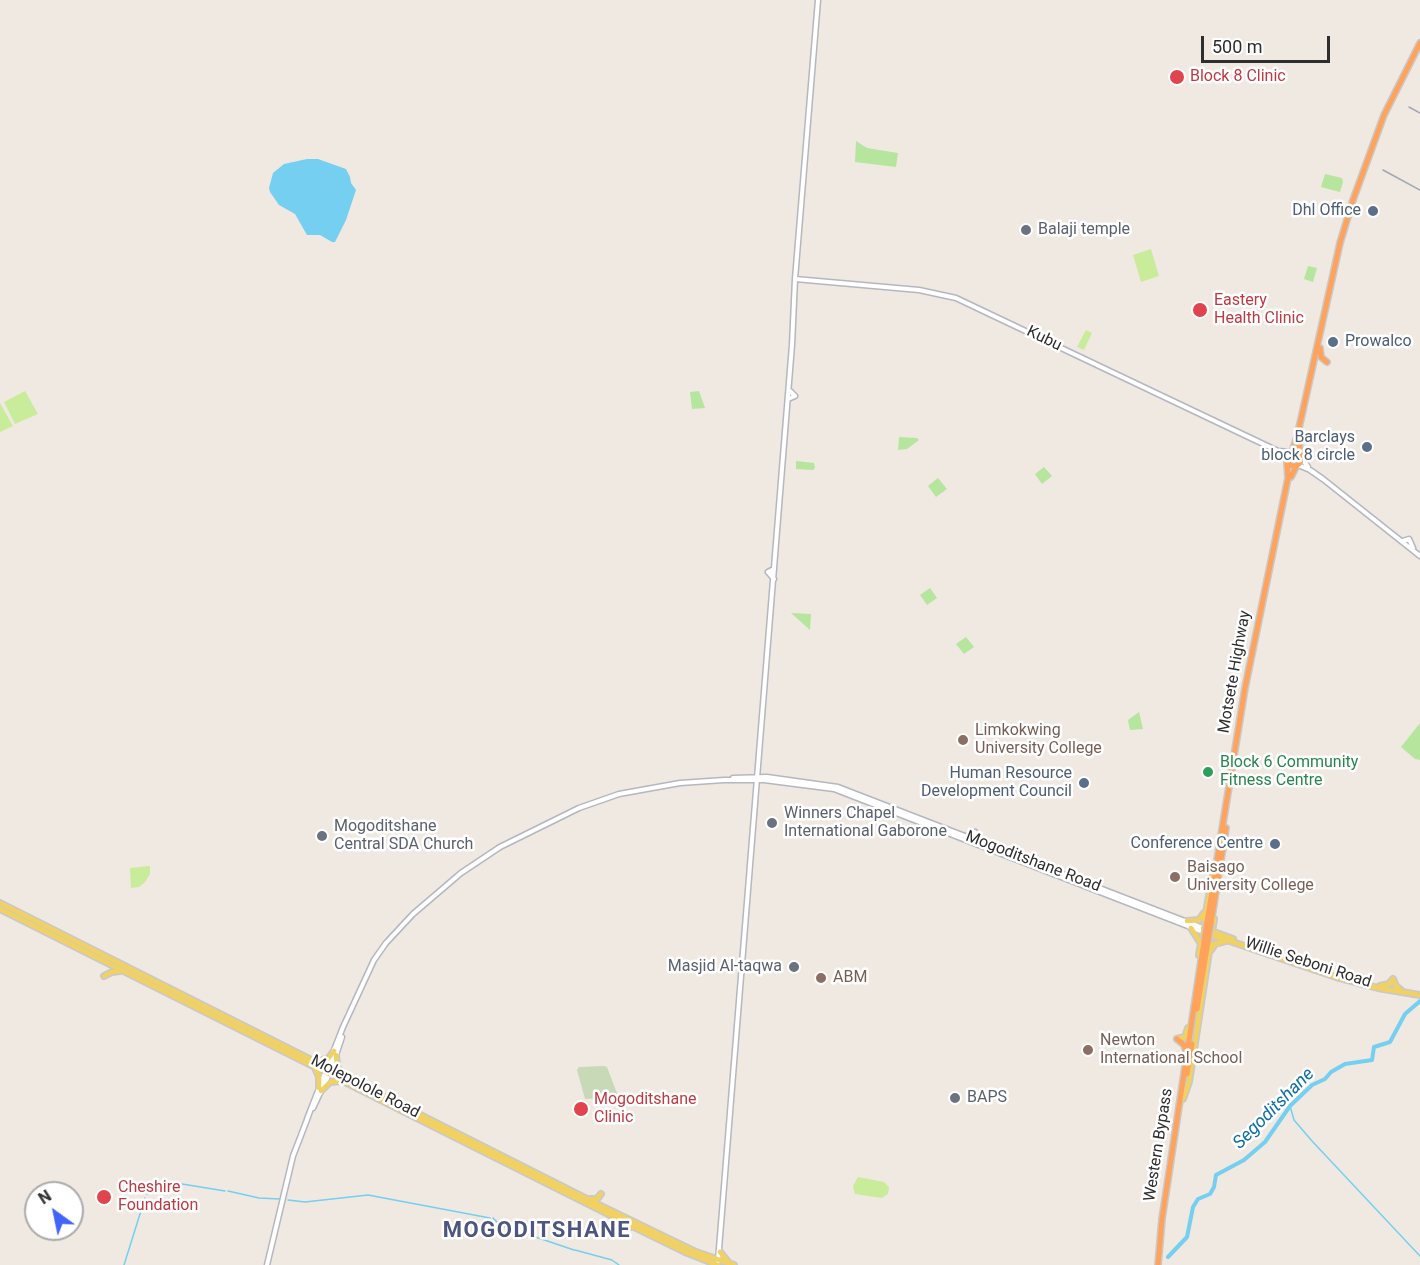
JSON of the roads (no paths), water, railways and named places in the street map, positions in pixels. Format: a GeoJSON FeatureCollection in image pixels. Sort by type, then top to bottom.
{"type":"FeatureCollection","features":[{"type":"Feature","properties":{"kind":"highway"},"geometry":{"type":"LineString","coordinates":[[1420,43],[1380,126],[1353,200],[1340,243],[1297,437],[1291,452],[1286,457],[1287,462],[1291,465],[1297,465],[1301,460],[1299,438],[1344,243],[1365,173],[1387,117],[1420,49]]}},
{"type":"Feature","properties":{"kind":"highway"},"geometry":{"type":"LineString","coordinates":[[1316,368],[1325,362],[1321,357],[1320,348]]}},
{"type":"Feature","properties":{"kind":"highway"},"geometry":{"type":"LineString","coordinates":[[1291,452],[1300,455]]}},
{"type":"Feature","properties":{"kind":"highway","name":"Motsete Highway"},"geometry":{"type":"LineString","coordinates":[[1211,921],[1221,834],[1252,651],[1289,472],[1287,462]]}},
{"type":"Feature","properties":{"kind":"highway","name":"Motsete Highway"},"geometry":{"type":"LineString","coordinates":[[1211,921],[1254,654],[1291,478],[1297,465]]}},
{"type":"Feature","properties":{"kind":"highway","name":"Western Bypass"},"geometry":{"type":"LineString","coordinates":[[1159,1265],[1162,1219],[1186,1056],[1204,943],[1211,921]]}},
{"type":"Feature","properties":{"kind":"highway","name":"Western Bypass"},"geometry":{"type":"LineString","coordinates":[[1159,1265],[1204,943]]}},
{"type":"Feature","properties":{"kind":"highway"},"geometry":{"type":"LineString","coordinates":[[1177,1039],[1184,1045],[1186,1056]]}},
{"type":"Feature","properties":{"kind":"main road"},"geometry":{"type":"LineString","coordinates":[[717,1263],[774,579],[789,387],[794,285],[818,0]]}},
{"type":"Feature","properties":{"kind":"main road","name":"Kubu"},"geometry":{"type":"LineString","coordinates":[[795,279],[928,291],[956,298],[1278,451],[1291,452]]}},
{"type":"Feature","properties":{"kind":"main road"},"geometry":{"type":"LineString","coordinates":[[794,285],[801,280]]}},
{"type":"Feature","properties":{"kind":"main road","name":"Kubu"},"geometry":{"type":"LineString","coordinates":[[1278,451],[1287,462]]}},
{"type":"Feature","properties":{"kind":"main road"},"geometry":{"type":"LineString","coordinates":[[1300,455],[1310,470]]}},
{"type":"Feature","properties":{"kind":"main road"},"geometry":{"type":"LineString","coordinates":[[1297,465],[1310,470],[1403,541],[1410,539],[1413,548],[1420,555]]}},
{"type":"Feature","properties":{"kind":"main road"},"geometry":{"type":"LineString","coordinates":[[1342,493],[1420,555]]}},
{"type":"Feature","properties":{"kind":"main road"},"geometry":{"type":"LineString","coordinates":[[758,770],[765,779],[757,781],[750,778],[758,770]]}},
{"type":"Feature","properties":{"kind":"main road","name":"Mogoditshane Road"},"geometry":{"type":"LineString","coordinates":[[335,1053],[346,1022],[374,960],[386,943],[435,894],[476,862],[515,839],[588,804],[619,794],[692,782],[750,778],[757,781],[765,779],[837,787],[1187,921],[1203,930]]}},
{"type":"Feature","properties":{"kind":"main road","name":"Mogoditshane Road"},"geometry":{"type":"LineString","coordinates":[[765,779],[839,791],[1191,928],[1203,930]]}},
{"type":"Feature","properties":{"kind":"main road"},"geometry":{"type":"LineString","coordinates":[[1177,1039],[1183,1039],[1187,1035],[1204,943],[1206,909],[1221,834]]}},
{"type":"Feature","properties":{"kind":"main road"},"geometry":{"type":"LineString","coordinates":[[1073,886],[1080,884]]}},
{"type":"Feature","properties":{"kind":"main road","name":"Molepolole Road"},"geometry":{"type":"LineString","coordinates":[[0,903],[314,1064]]}},
{"type":"Feature","properties":{"kind":"main road","name":"Molepolole Road"},"geometry":{"type":"LineString","coordinates":[[0,909],[675,1240],[717,1263]]}},
{"type":"Feature","properties":{"kind":"main road"},"geometry":{"type":"LineString","coordinates":[[1187,921],[1199,920],[1206,909]]}},
{"type":"Feature","properties":{"kind":"main road"},"geometry":{"type":"LineString","coordinates":[[41,917],[46,926]]}},
{"type":"Feature","properties":{"kind":"main road"},"geometry":{"type":"LineString","coordinates":[[1184,1099],[1189,1083],[1209,956],[1211,921]]}},
{"type":"Feature","properties":{"kind":"main road"},"geometry":{"type":"LineString","coordinates":[[1209,956],[1215,944],[1227,939],[1211,921]]}},
{"type":"Feature","properties":{"kind":"main road"},"geometry":{"type":"LineString","coordinates":[[1191,928],[1204,943]]}},
{"type":"Feature","properties":{"kind":"main road","name":"Willie Seboni Road"},"geometry":{"type":"LineString","coordinates":[[1203,930],[1339,976],[1417,994]]}},
{"type":"Feature","properties":{"kind":"main road","name":"Willie Seboni Road"},"geometry":{"type":"LineString","coordinates":[[1227,939],[1339,978],[1417,994]]}},
{"type":"Feature","properties":{"kind":"main road"},"geometry":{"type":"LineString","coordinates":[[101,960],[104,975],[115,971],[125,972]]}},
{"type":"Feature","properties":{"kind":"main road"},"geometry":{"type":"LineString","coordinates":[[1380,986],[1389,984],[1393,980],[1401,990]]}},
{"type":"Feature","properties":{"kind":"main road"},"geometry":{"type":"LineString","coordinates":[[1191,1011],[1191,1029]]}},
{"type":"Feature","properties":{"kind":"main road"},"geometry":{"type":"LineString","coordinates":[[320,1089],[319,1077],[314,1064],[328,1059],[335,1053]]}},
{"type":"Feature","properties":{"kind":"main road"},"geometry":{"type":"LineString","coordinates":[[267,1265],[290,1165],[335,1053]]}},
{"type":"Feature","properties":{"kind":"main road"},"geometry":{"type":"LineString","coordinates":[[320,1089],[332,1082],[344,1079],[337,1066],[335,1053]]}},
{"type":"Feature","properties":{"kind":"main road","name":"Molepolole Road"},"geometry":{"type":"LineString","coordinates":[[344,1079],[468,1144],[685,1252],[717,1263],[732,1265]]}},
{"type":"Feature","properties":{"kind":"main road"},"geometry":{"type":"LineString","coordinates":[[362,1090],[366,1097]]}},
{"type":"Feature","properties":{"kind":"main road"},"geometry":{"type":"LineString","coordinates":[[468,1144],[473,1150]]}},
{"type":"Feature","properties":{"kind":"main road"},"geometry":{"type":"LineString","coordinates":[[528,1169],[535,1174],[535,1177]]}},
{"type":"Feature","properties":{"kind":"main road"},"geometry":{"type":"LineString","coordinates":[[551,1176],[554,1182]]}},
{"type":"Feature","properties":{"kind":"main road"},"geometry":{"type":"LineString","coordinates":[[588,1199],[597,1199],[601,1194]]}},
{"type":"Feature","properties":{"kind":"main road"},"geometry":{"type":"LineString","coordinates":[[618,1233],[625,1227],[634,1227]]}},
{"type":"Feature","properties":{"kind":"main road"},"geometry":{"type":"LineString","coordinates":[[705,1256],[712,1256],[719,1250]]}},
{"type":"Feature","properties":{"kind":"main road"},"geometry":{"type":"LineString","coordinates":[[719,1250],[732,1265]]}},
{"type":"Feature","properties":{"kind":"water"},"geometry":{"type":"Polygon","coordinates":[[[318,159],[346,169],[356,190],[346,220],[335,242],[320,235],[307,235],[295,214],[279,205],[270,192],[273,173],[284,164],[318,159]]]}},
{"type":"Feature","properties":{"kind":"waterway","name":"Segoditshane"},"geometry":{"type":"LineString","coordinates":[[1168,1257],[1187,1237],[1193,1207],[1198,1199],[1210,1194],[1216,1175],[1244,1160],[1265,1142],[1290,1106],[1312,1085],[1325,1079],[1331,1072],[1345,1064],[1372,1060],[1374,1047],[1390,1042],[1405,1014],[1420,1001]]}},
{"type":"Feature","properties":{"kind":"waterway"},"geometry":{"type":"LineString","coordinates":[[1290,1106],[1294,1120],[1312,1141],[1420,1256]]}},
{"type":"Feature","properties":{"kind":"waterway"},"geometry":{"type":"LineString","coordinates":[[153,1191],[162,1185],[176,1183],[225,1191]]}},
{"type":"Feature","properties":{"kind":"waterway"},"geometry":{"type":"LineString","coordinates":[[228,1191],[259,1198],[280,1199]]}},
{"type":"Feature","properties":{"kind":"waterway"},"geometry":{"type":"LineString","coordinates":[[288,1200],[305,1202],[368,1195],[490,1218]]}},
{"type":"Feature","properties":{"kind":"waterway"},"geometry":{"type":"LineString","coordinates":[[124,1265],[145,1198]]}},
{"type":"Feature","properties":{"kind":"waterway"},"geometry":{"type":"LineString","coordinates":[[493,1218],[500,1225],[574,1250]]}},
{"type":"Feature","properties":{"kind":"waterway"},"geometry":{"type":"LineString","coordinates":[[575,1250],[612,1260],[619,1265]]}},
{"type":"Feature","properties":{"kind":"railway"},"geometry":{"type":"LineString","coordinates":[[1409,107],[1420,113]]}},
{"type":"Feature","properties":{"kind":"railway"},"geometry":{"type":"LineString","coordinates":[[1383,170],[1420,190]]}},
{"type":"Feature","properties":{"kind":"place","name":"Block 8 Clinic"},"geometry":{"type":"Point","coordinates":[1177,77]}},
{"type":"Feature","properties":{"kind":"place","name":"Dhl Office"},"geometry":{"type":"Point","coordinates":[1373,211]}},
{"type":"Feature","properties":{"kind":"place","name":"Balaji temple"},"geometry":{"type":"Point","coordinates":[1026,230]}},
{"type":"Feature","properties":{"kind":"place","name":"Eastery Health Clinic"},"geometry":{"type":"Point","coordinates":[1200,310]}},
{"type":"Feature","properties":{"kind":"place","name":"Prowalco"},"geometry":{"type":"Point","coordinates":[1333,342]}},
{"type":"Feature","properties":{"kind":"place","name":"Barclays block 8 circle"},"geometry":{"type":"Point","coordinates":[1367,447]}},
{"type":"Feature","properties":{"kind":"place","name":"Limkokwing University College"},"geometry":{"type":"Point","coordinates":[963,740]}},
{"type":"Feature","properties":{"kind":"place","name":"Block 6 Community Fitness Centre"},"geometry":{"type":"Point","coordinates":[1208,772]}},
{"type":"Feature","properties":{"kind":"place","name":"Human Resource Development Council"},"geometry":{"type":"Point","coordinates":[1084,783]}},
{"type":"Feature","properties":{"kind":"place","name":"Winners Chapel International Gaborone"},"geometry":{"type":"Point","coordinates":[772,823]}},
{"type":"Feature","properties":{"kind":"place","name":"Mogoditshane Central SDA Church"},"geometry":{"type":"Point","coordinates":[322,836]}},
{"type":"Feature","properties":{"kind":"place","name":"Conference Centre"},"geometry":{"type":"Point","coordinates":[1275,844]}},
{"type":"Feature","properties":{"kind":"place","name":"Baisago University College"},"geometry":{"type":"Point","coordinates":[1175,877]}},
{"type":"Feature","properties":{"kind":"place","name":"Masjid Al-taqwa"},"geometry":{"type":"Point","coordinates":[794,967]}},
{"type":"Feature","properties":{"kind":"place","name":"ABM"},"geometry":{"type":"Point","coordinates":[821,978]}},
{"type":"Feature","properties":{"kind":"place","name":"Newton International School"},"geometry":{"type":"Point","coordinates":[1088,1050]}},
{"type":"Feature","properties":{"kind":"place","name":"BAPS"},"geometry":{"type":"Point","coordinates":[955,1098]}},
{"type":"Feature","properties":{"kind":"place","name":"Mogoditshane Clinic"},"geometry":{"type":"Point","coordinates":[581,1109]}},
{"type":"Feature","properties":{"kind":"place","name":"Cheshire Foundation"},"geometry":{"type":"Point","coordinates":[104,1197]}},
{"type":"Feature","properties":{"kind":"district","name":"MOGODITSHANE"},"geometry":{"type":"Point","coordinates":[537,1231]}}]}
